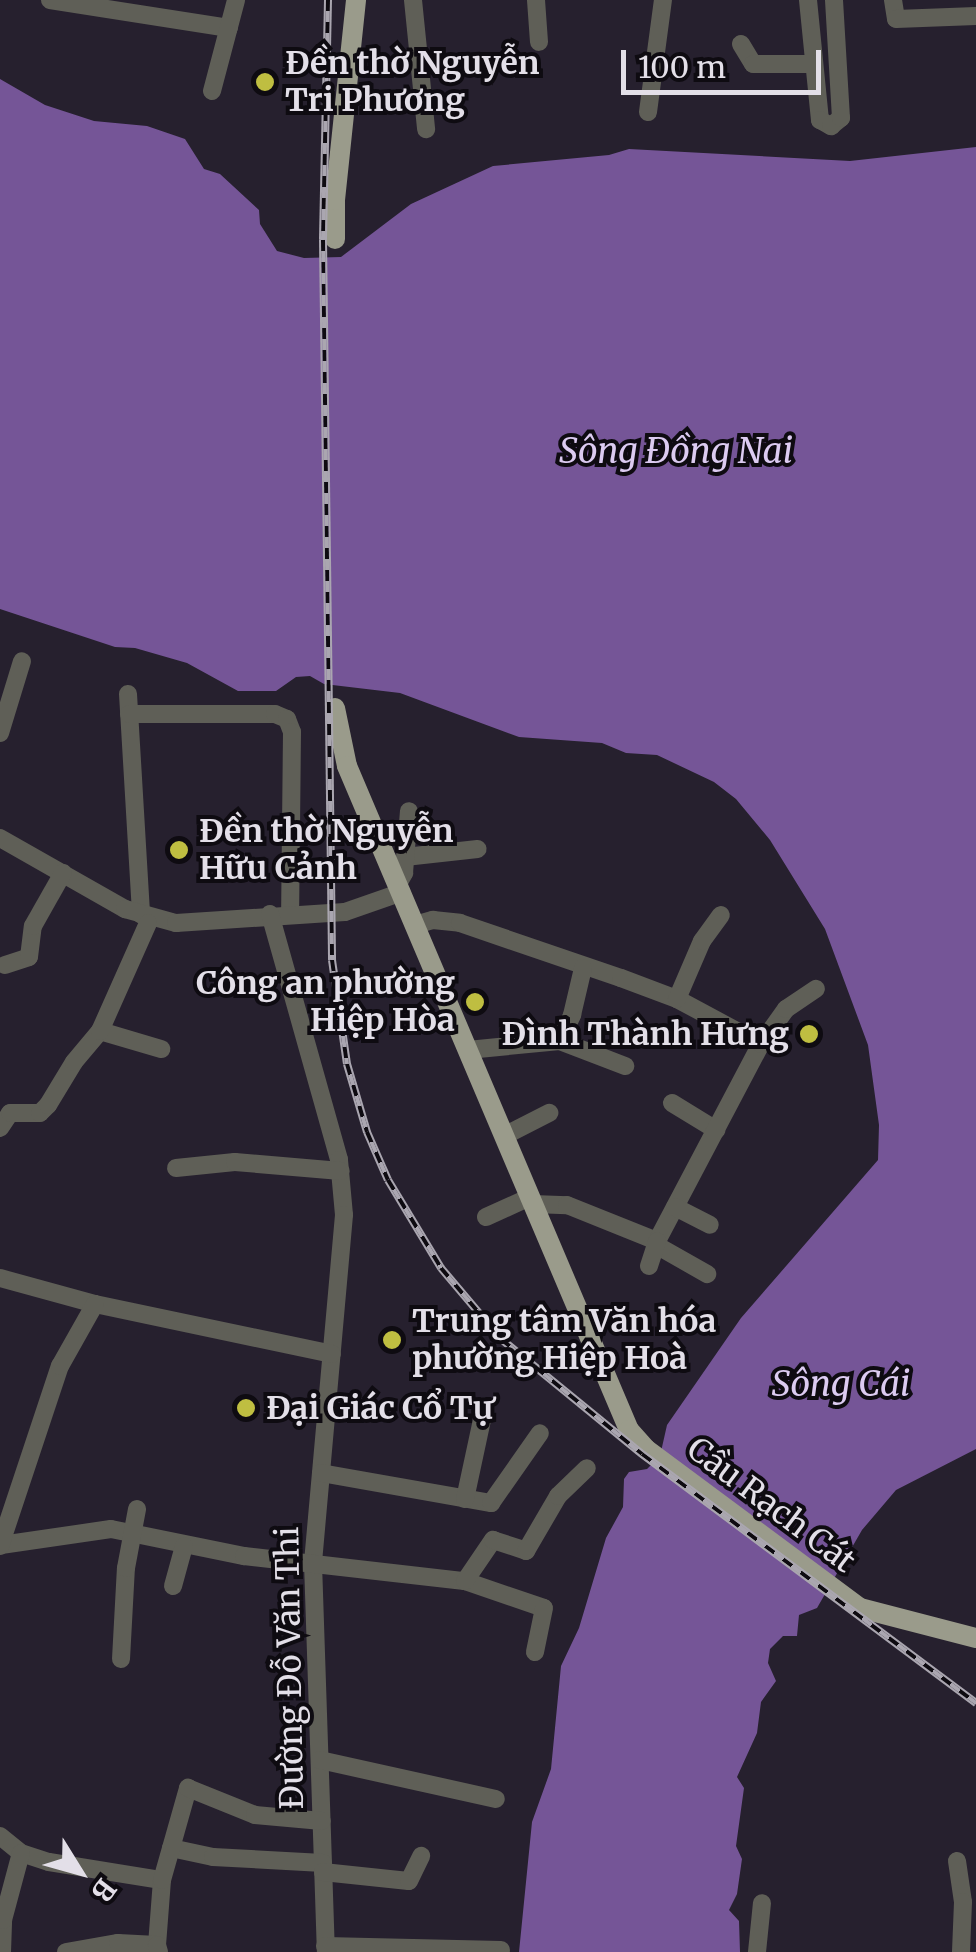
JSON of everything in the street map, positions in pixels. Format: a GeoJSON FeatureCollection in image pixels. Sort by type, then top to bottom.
{"type":"FeatureCollection","features":[{"type":"Feature","properties":{"kind":"main road"},"geometry":{"type":"LineString","coordinates":[[339,240],[341,162],[356,0]]}},
{"type":"Feature","properties":{"kind":"main road"},"geometry":{"type":"LineString","coordinates":[[339,708],[343,752],[531,1200]]}},
{"type":"Feature","properties":{"kind":"main road","name":"Cầu Rạch Cát"},"geometry":{"type":"LineString","coordinates":[[531,1200],[624,1419],[646,1449],[860,1608],[976,1638]]}},
{"type":"Feature","properties":{"kind":"street"},"geometry":{"type":"LineString","coordinates":[[212,91],[236,0]]}},
{"type":"Feature","properties":{"kind":"street"},"geometry":{"type":"LineString","coordinates":[[414,0],[426,129]]}},
{"type":"Feature","properties":{"kind":"street"},"geometry":{"type":"LineString","coordinates":[[536,0],[538,42]]}},
{"type":"Feature","properties":{"kind":"street"},"geometry":{"type":"LineString","coordinates":[[648,112],[663,0]]}},
{"type":"Feature","properties":{"kind":"street"},"geometry":{"type":"LineString","coordinates":[[808,0],[820,120],[831,126],[841,118],[834,0]]}},
{"type":"Feature","properties":{"kind":"street"},"geometry":{"type":"LineString","coordinates":[[894,0],[896,19],[976,16]]}},
{"type":"Feature","properties":{"kind":"street"},"geometry":{"type":"LineString","coordinates":[[58,1],[161,8],[229,28]]}},
{"type":"Feature","properties":{"kind":"street"},"geometry":{"type":"LineString","coordinates":[[742,44],[753,64],[813,64]]}},
{"type":"Feature","properties":{"kind":"street"},"geometry":{"type":"LineString","coordinates":[[0,733],[22,661]]}},
{"type":"Feature","properties":{"kind":"street"},"geometry":{"type":"LineString","coordinates":[[0,1128],[10,1113],[44,1110],[100,1031],[145,919],[128,694]]}},
{"type":"Feature","properties":{"kind":"street"},"geometry":{"type":"LineString","coordinates":[[129,714],[274,714],[287,719],[292,732],[290,914]]}},
{"type":"Feature","properties":{"kind":"street"},"geometry":{"type":"LineString","coordinates":[[0,838],[145,919],[206,924],[270,914],[345,912],[400,888],[409,811]]}},
{"type":"Feature","properties":{"kind":"street"},"geometry":{"type":"LineString","coordinates":[[405,857],[478,849]]}},
{"type":"Feature","properties":{"kind":"street"},"geometry":{"type":"LineString","coordinates":[[5,965],[29,958],[33,926],[62,874]]}},
{"type":"Feature","properties":{"kind":"street","name":"Đường Đỗ Văn Thi"},"geometry":{"type":"LineString","coordinates":[[270,914],[342,1171],[344,1216],[314,1564],[326,1949]]}},
{"type":"Feature","properties":{"kind":"street"},"geometry":{"type":"LineString","coordinates":[[677,999],[702,941],[721,915]]}},
{"type":"Feature","properties":{"kind":"street"},"geometry":{"type":"LineString","coordinates":[[416,925],[433,920],[460,923],[677,999],[762,1044]]}},
{"type":"Feature","properties":{"kind":"street"},"geometry":{"type":"LineString","coordinates":[[560,1040],[572,1015],[583,968]]}},
{"type":"Feature","properties":{"kind":"street"},"geometry":{"type":"LineString","coordinates":[[649,1266],[656,1243],[762,1044],[786,1009],[816,989]]}},
{"type":"Feature","properties":{"kind":"street"},"geometry":{"type":"LineString","coordinates":[[100,1031],[161,1048]]}},
{"type":"Feature","properties":{"kind":"street"},"geometry":{"type":"LineString","coordinates":[[468,1050],[560,1040],[625,1066]]}},
{"type":"Feature","properties":{"kind":"street"},"geometry":{"type":"LineString","coordinates":[[672,1103],[716,1130]]}},
{"type":"Feature","properties":{"kind":"street"},"geometry":{"type":"LineString","coordinates":[[504,1136],[549,1112]]}},
{"type":"Feature","properties":{"kind":"street"},"geometry":{"type":"LineString","coordinates":[[176,1168],[234,1162],[342,1171]]}},
{"type":"Feature","properties":{"kind":"street"},"geometry":{"type":"LineString","coordinates":[[486,1216],[531,1200],[567,1205],[656,1243],[707,1274]]}},
{"type":"Feature","properties":{"kind":"street"},"geometry":{"type":"LineString","coordinates":[[675,1207],[710,1226]]}},
{"type":"Feature","properties":{"kind":"street"},"geometry":{"type":"LineString","coordinates":[[0,1278],[96,1304],[332,1354]]}},
{"type":"Feature","properties":{"kind":"street"},"geometry":{"type":"LineString","coordinates":[[96,1304],[60,1366],[0,1545],[111,1529],[184,1546],[465,1580],[544,1608],[535,1652]]}},
{"type":"Feature","properties":{"kind":"street"},"geometry":{"type":"LineString","coordinates":[[465,1499],[482,1420]]}},
{"type":"Feature","properties":{"kind":"street"},"geometry":{"type":"LineString","coordinates":[[321,1474],[494,1501],[540,1433]]}},
{"type":"Feature","properties":{"kind":"street"},"geometry":{"type":"LineString","coordinates":[[465,1580],[493,1540],[526,1550],[558,1496],[587,1468]]}},
{"type":"Feature","properties":{"kind":"street"},"geometry":{"type":"LineString","coordinates":[[121,1659],[131,1532],[137,1509]]}},
{"type":"Feature","properties":{"kind":"street"},"geometry":{"type":"LineString","coordinates":[[173,1586],[184,1546]]}},
{"type":"Feature","properties":{"kind":"street"},"geometry":{"type":"LineString","coordinates":[[320,1760],[496,1799]]}},
{"type":"Feature","properties":{"kind":"street"},"geometry":{"type":"LineString","coordinates":[[66,1952],[118,1943],[158,1948],[162,1880],[184,1794],[193,1787],[255,1815],[322,1821]]}},
{"type":"Feature","properties":{"kind":"street"},"geometry":{"type":"LineString","coordinates":[[0,1836],[21,1853],[49,1862],[162,1880]]}},
{"type":"Feature","properties":{"kind":"street"},"geometry":{"type":"LineString","coordinates":[[171,1848],[213,1857],[409,1881],[420,1856]]}},
{"type":"Feature","properties":{"kind":"street"},"geometry":{"type":"LineString","coordinates":[[2,1952],[2,1920],[21,1853]]}},
{"type":"Feature","properties":{"kind":"street"},"geometry":{"type":"LineString","coordinates":[[957,1861],[963,1902],[961,1952]]}},
{"type":"Feature","properties":{"kind":"street"},"geometry":{"type":"LineString","coordinates":[[758,1952],[762,1903]]}},
{"type":"Feature","properties":{"kind":"street"},"geometry":{"type":"LineString","coordinates":[[326,1949],[501,1950]]}},
{"type":"Feature","properties":{"kind":"water","name":"Sông Đồng Nai"},"geometry":{"type":"Polygon","coordinates":[[[0,79],[45,105],[94,121],[147,126],[185,139],[204,169],[220,174],[259,210],[260,224],[277,251],[304,258],[341,257],[411,204],[493,166],[609,155],[629,149],[850,161],[976,147],[976,1449],[896,1490],[862,1530],[817,1608],[799,1615],[797,1636],[783,1636],[770,1649],[768,1663],[776,1681],[761,1702],[757,1733],[737,1777],[744,1788],[736,1846],[742,1859],[737,1894],[729,1910],[739,1921],[740,1952],[519,1952],[532,1822],[551,1769],[561,1666],[579,1628],[606,1538],[623,1507],[624,1479],[629,1472],[647,1469],[660,1456],[667,1425],[741,1318],[878,1160],[879,1125],[868,1045],[825,929],[770,840],[736,799],[714,782],[657,755],[626,753],[602,743],[519,737],[400,693],[324,684],[310,676],[296,677],[276,691],[238,691],[187,663],[135,648],[115,647],[0,609],[0,79]]]}},
{"type":"Feature","properties":{"kind":"railway"},"geometry":{"type":"LineString","coordinates":[[328,0],[323,240],[332,960],[347,1064],[367,1132],[388,1180],[441,1268],[501,1339],[642,1454],[976,1703]]}},
{"type":"Feature","properties":{"kind":"place","name":"Đền thờ Nguyễn Tri Phương"},"geometry":{"type":"Point","coordinates":[265,82]}},
{"type":"Feature","properties":{"kind":"place","name":"Đền thờ Nguyễn Hữu Cảnh"},"geometry":{"type":"Point","coordinates":[179,850]}},
{"type":"Feature","properties":{"kind":"place","name":"Công an phường Hiệp Hòa"},"geometry":{"type":"Point","coordinates":[475,1002]}},
{"type":"Feature","properties":{"kind":"place","name":"Đình Thành Hưng"},"geometry":{"type":"Point","coordinates":[809,1034]}},
{"type":"Feature","properties":{"kind":"place","name":"Trung tâm Văn hóa phường Hiệp Hoà"},"geometry":{"type":"Point","coordinates":[392,1340]}},
{"type":"Feature","properties":{"kind":"place","name":"Đại Giác Cổ Tự"},"geometry":{"type":"Point","coordinates":[246,1408]}},
{"type":"Feature","properties":{"kind":"water label","name":"Sông Cái"},"geometry":{"type":"Point","coordinates":[841,1384]}}]}
